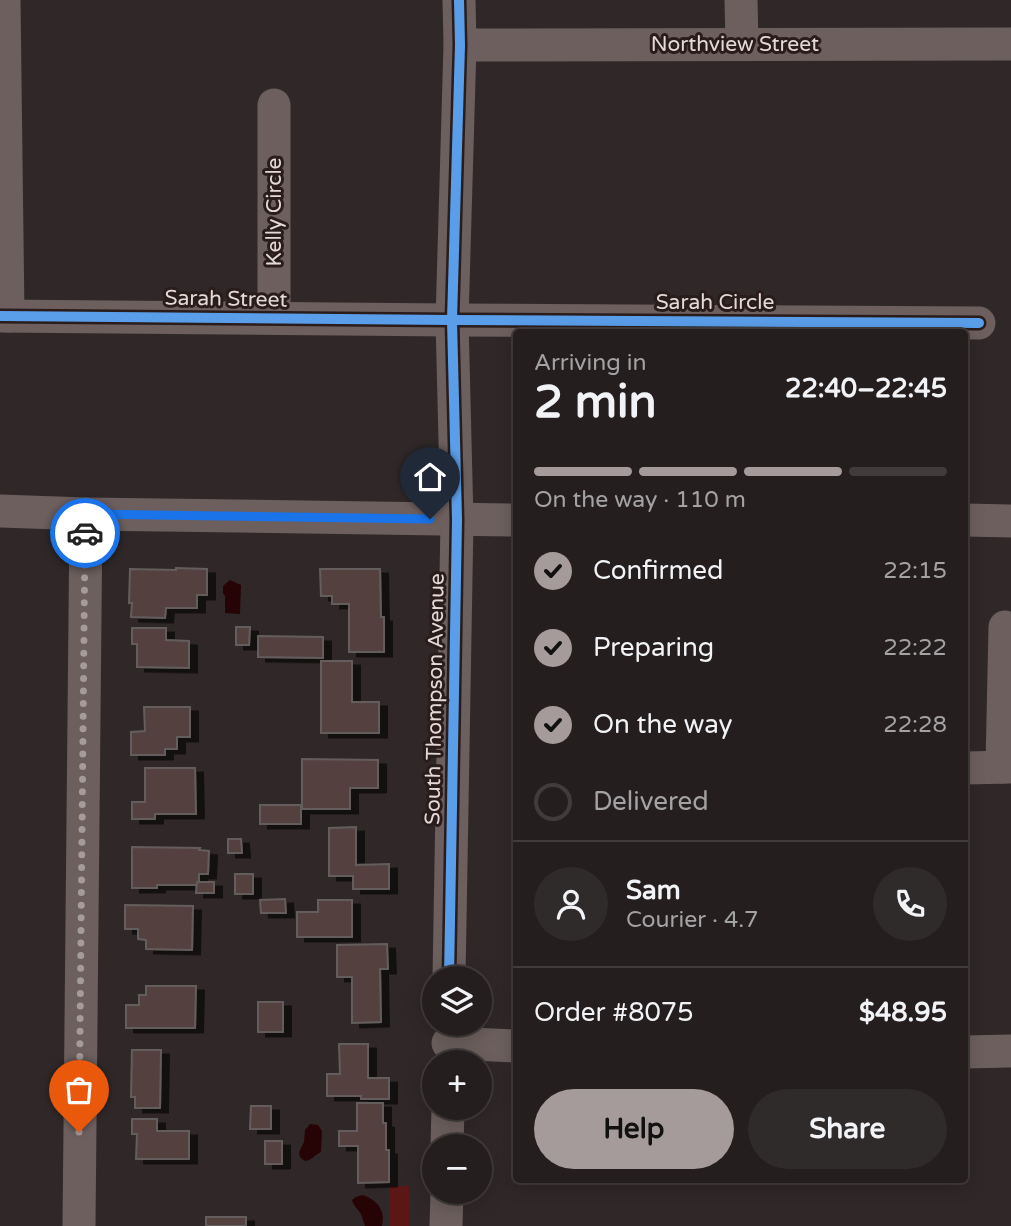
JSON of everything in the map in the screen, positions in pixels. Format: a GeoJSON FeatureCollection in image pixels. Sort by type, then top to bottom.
{"type":"FeatureCollection","features":[{"type":"Feature","properties":{"kind":"street"},"geometry":{"type":"LineString","coordinates":[[4,0],[4,316]]}},
{"type":"Feature","properties":{"kind":"street","name":"South Thompson Avenue"},"geometry":{"type":"LineString","coordinates":[[449,966],[457,520],[452,320],[459,0]]}},
{"type":"Feature","properties":{"kind":"street"},"geometry":{"type":"LineString","coordinates":[[741,0],[741,44]]}},
{"type":"Feature","properties":{"kind":"street","name":"Northview Street"},"geometry":{"type":"LineString","coordinates":[[460,45],[1011,44]]}},
{"type":"Feature","properties":{"kind":"street","name":"Kelly Circle"},"geometry":{"type":"LineString","coordinates":[[274,105],[274,318]]}},
{"type":"Feature","properties":{"kind":"street","name":"Sarah Street"},"geometry":{"type":"LineString","coordinates":[[4,316],[452,320]]}},
{"type":"Feature","properties":{"kind":"street","name":"Sarah Circle"},"geometry":{"type":"LineString","coordinates":[[452,320],[979,323]]}},
{"type":"Feature","properties":{"kind":"street"},"geometry":{"type":"LineString","coordinates":[[0,511],[513,520]]}},
{"type":"Feature","properties":{"kind":"street"},"geometry":{"type":"LineString","coordinates":[[79,1226],[86,514]]}},
{"type":"Feature","properties":{"kind":"street"},"geometry":{"type":"LineString","coordinates":[[968,520],[1011,520]]}},
{"type":"Feature","properties":{"kind":"street"},"geometry":{"type":"LineString","coordinates":[[968,768],[1007,767],[1005,627]]}},
{"type":"Feature","properties":{"kind":"street"},"geometry":{"type":"LineString","coordinates":[[448,1043],[513,1046]]}},
{"type":"Feature","properties":{"kind":"street"},"geometry":{"type":"LineString","coordinates":[[968,1052],[1011,1051]]}},
{"type":"Feature","properties":{"kind":"street"},"geometry":{"type":"LineString","coordinates":[[446,1226],[447,1204]]}},
{"type":"Feature","properties":{"kind":"shaded area"},"geometry":{"type":"Polygon","coordinates":[[[230,580],[241,585],[240,614],[225,613],[223,586],[230,580]]]}},
{"type":"Feature","properties":{"kind":"shaded area"},"geometry":{"type":"Polygon","coordinates":[[[310,1124],[318,1125],[322,1131],[321,1152],[305,1161],[299,1152],[304,1142],[305,1130],[310,1124]]]}},
{"type":"Feature","properties":{"kind":"shaded area"},"geometry":{"type":"Polygon","coordinates":[[[390,1186],[409,1186],[409,1226],[390,1226],[390,1186]]]}},
{"type":"Feature","properties":{"kind":"shaded area"},"geometry":{"type":"Polygon","coordinates":[[[362,1195],[379,1206],[383,1215],[382,1226],[365,1226],[352,1200],[362,1195]]]}},
{"type":"Feature","properties":{"kind":"building"},"geometry":{"type":"Polygon","coordinates":[[[130,569],[207,569],[207,595],[197,595],[197,608],[166,608],[165,618],[131,617],[130,569]]]}},
{"type":"Feature","properties":{"kind":"building"},"geometry":{"type":"Polygon","coordinates":[[[320,569],[380,569],[384,652],[349,652],[349,604],[332,604],[332,596],[321,596],[320,569]]]}},
{"type":"Feature","properties":{"kind":"building"},"geometry":{"type":"Polygon","coordinates":[[[236,627],[250,627],[249,645],[236,645],[236,627]]]}},
{"type":"Feature","properties":{"kind":"building"},"geometry":{"type":"Polygon","coordinates":[[[132,628],[166,628],[166,640],[189,641],[189,668],[137,667],[137,644],[132,644],[132,628]]]}},
{"type":"Feature","properties":{"kind":"building"},"geometry":{"type":"Polygon","coordinates":[[[258,636],[323,637],[323,658],[258,657],[258,636]]]}},
{"type":"Feature","properties":{"kind":"building"},"geometry":{"type":"Polygon","coordinates":[[[321,661],[352,661],[352,702],[379,702],[379,733],[321,733],[321,661]]]}},
{"type":"Feature","properties":{"kind":"building"},"geometry":{"type":"Polygon","coordinates":[[[144,707],[190,707],[190,737],[177,737],[177,749],[165,749],[165,755],[131,755],[131,732],[145,731],[144,707]]]}},
{"type":"Feature","properties":{"kind":"building"},"geometry":{"type":"Polygon","coordinates":[[[302,759],[378,760],[378,788],[350,788],[350,809],[302,809],[302,759]]]}},
{"type":"Feature","properties":{"kind":"building"},"geometry":{"type":"Polygon","coordinates":[[[145,768],[195,768],[196,814],[155,814],[155,819],[132,819],[132,802],[145,802],[145,768]]]}},
{"type":"Feature","properties":{"kind":"building"},"geometry":{"type":"Polygon","coordinates":[[[260,805],[301,805],[301,824],[260,824],[260,805]]]}},
{"type":"Feature","properties":{"kind":"building"},"geometry":{"type":"Polygon","coordinates":[[[356,827],[356,865],[389,864],[389,889],[353,889],[353,876],[329,876],[329,828],[356,827]]]}},
{"type":"Feature","properties":{"kind":"building"},"geometry":{"type":"Polygon","coordinates":[[[228,839],[241,839],[242,853],[228,853],[228,839]]]}},
{"type":"Feature","properties":{"kind":"building"},"geometry":{"type":"Polygon","coordinates":[[[132,847],[200,848],[199,850],[209,851],[208,874],[199,874],[197,885],[132,888],[132,847]]]}},
{"type":"Feature","properties":{"kind":"building"},"geometry":{"type":"Polygon","coordinates":[[[235,874],[253,874],[253,894],[235,894],[235,874]]]}},
{"type":"Feature","properties":{"kind":"building"},"geometry":{"type":"Polygon","coordinates":[[[197,882],[214,882],[214,893],[196,893],[197,882]]]}},
{"type":"Feature","properties":{"kind":"building"},"geometry":{"type":"Polygon","coordinates":[[[285,899],[286,913],[261,913],[260,900],[285,899]]]}},
{"type":"Feature","properties":{"kind":"building"},"geometry":{"type":"Polygon","coordinates":[[[318,900],[352,900],[352,937],[297,937],[297,912],[318,912],[318,900]]]}},
{"type":"Feature","properties":{"kind":"building"},"geometry":{"type":"Polygon","coordinates":[[[125,905],[193,906],[192,950],[146,949],[146,940],[138,939],[138,929],[125,929],[125,905]]]}},
{"type":"Feature","properties":{"kind":"building"},"geometry":{"type":"Polygon","coordinates":[[[387,944],[388,969],[380,969],[381,1022],[352,1023],[352,977],[337,977],[337,945],[387,944]]]}},
{"type":"Feature","properties":{"kind":"building"},"geometry":{"type":"Polygon","coordinates":[[[146,986],[196,986],[195,1028],[126,1028],[126,1005],[139,1005],[139,995],[146,995],[146,986]]]}},
{"type":"Feature","properties":{"kind":"building"},"geometry":{"type":"Polygon","coordinates":[[[258,1002],[283,1002],[283,1032],[258,1032],[258,1002]]]}},
{"type":"Feature","properties":{"kind":"building"},"geometry":{"type":"Polygon","coordinates":[[[339,1044],[368,1044],[368,1078],[389,1078],[389,1099],[327,1096],[327,1074],[340,1074],[339,1044]]]}},
{"type":"Feature","properties":{"kind":"building"},"geometry":{"type":"Polygon","coordinates":[[[132,1050],[161,1050],[160,1108],[135,1108],[135,1097],[131,1097],[132,1050]]]}},
{"type":"Feature","properties":{"kind":"building"},"geometry":{"type":"Polygon","coordinates":[[[357,1103],[383,1103],[386,1150],[389,1150],[389,1182],[358,1183],[358,1146],[339,1146],[339,1131],[357,1131],[357,1103]]]}},
{"type":"Feature","properties":{"kind":"building"},"geometry":{"type":"Polygon","coordinates":[[[251,1106],[271,1106],[271,1129],[250,1129],[251,1106]]]}},
{"type":"Feature","properties":{"kind":"building"},"geometry":{"type":"Polygon","coordinates":[[[132,1119],[157,1119],[157,1131],[189,1131],[189,1159],[136,1159],[137,1134],[132,1134],[132,1119]]]}},
{"type":"Feature","properties":{"kind":"building"},"geometry":{"type":"Polygon","coordinates":[[[265,1141],[282,1141],[282,1164],[265,1164],[265,1141]]]}},
{"type":"Feature","properties":{"kind":"building"},"geometry":{"type":"Polygon","coordinates":[[[206,1217],[246,1217],[246,1226],[206,1226],[206,1217]]]}},
{"type":"Feature","properties":{"kind":"cycle path"},"geometry":{"type":"LineString","coordinates":[[449,966],[457,520],[452,320],[459,0]]}},
{"type":"Feature","properties":{"kind":"cycle path"},"geometry":{"type":"LineString","coordinates":[[0,316],[979,323]]}},
{"type":"Feature","properties":{"kind":"way so far"},"geometry":{"type":"LineString","coordinates":[[79,1132],[85,533]]}},
{"type":"Feature","properties":{"kind":"route"},"geometry":{"type":"LineString","coordinates":[[85,533],[86,514],[430,519]]}}]}
